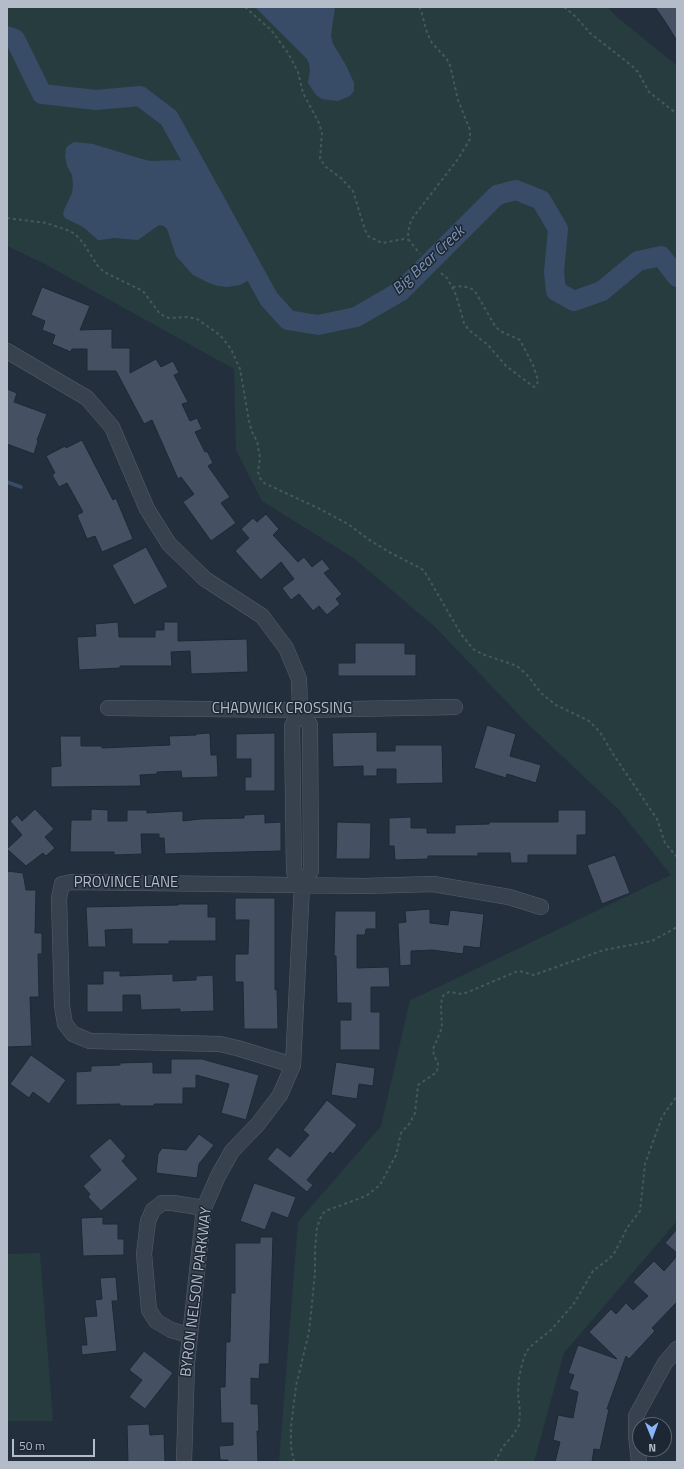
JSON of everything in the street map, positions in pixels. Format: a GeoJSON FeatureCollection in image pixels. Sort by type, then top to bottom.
{"type":"FeatureCollection","features":[{"type":"Feature","properties":{"kind":"street","name":"BYRON NELSON PARKWAY"},"geometry":{"type":"LineString","coordinates":[[7,351],[87,398],[112,428],[147,509],[169,544],[205,579],[262,616],[286,648],[299,679],[300,710],[292,726],[294,872],[302,885]]}},
{"type":"Feature","properties":{"kind":"street","name":"CHADWICK CROSSING"},"geometry":{"type":"LineString","coordinates":[[108,708],[300,710],[456,707]]}},
{"type":"Feature","properties":{"kind":"street","name":"BYRON NELSON PARKWAY"},"geometry":{"type":"LineString","coordinates":[[184,1462],[184,1422],[189,1334],[204,1208],[218,1176],[232,1151],[258,1124],[280,1095],[293,1065],[302,885],[311,872],[310,725],[300,710]]}},
{"type":"Feature","properties":{"kind":"street"},"geometry":{"type":"LineString","coordinates":[[293,799],[311,798]]}},
{"type":"Feature","properties":{"kind":"street","name":"PROVINCE LANE"},"geometry":{"type":"LineString","coordinates":[[293,1065],[220,1044],[90,1041],[73,1034],[64,1024],[62,1006],[59,898],[62,884],[71,882],[364,886],[433,884],[509,897],[541,907]]}},
{"type":"Feature","properties":{"kind":"street"},"geometry":{"type":"LineString","coordinates":[[189,1334],[171,1330],[156,1321],[149,1310],[144,1254],[148,1221],[153,1210],[162,1203],[173,1203],[204,1208]]}},
{"type":"Feature","properties":{"kind":"street"},"geometry":{"type":"LineString","coordinates":[[639,1462],[636,1435],[636,1416],[665,1362],[677,1349]]}},
{"type":"Feature","properties":{"kind":"path"},"geometry":{"type":"LineString","coordinates":[[245,7],[271,30],[288,53],[298,72],[303,93],[319,122],[322,133],[320,159],[326,167],[341,178],[353,191],[364,230],[368,236],[382,243],[404,239],[409,240]]}},
{"type":"Feature","properties":{"kind":"path"},"geometry":{"type":"LineString","coordinates":[[419,7],[432,44],[446,58],[450,65],[458,100],[470,130],[470,139],[458,159],[411,220],[408,233],[409,240],[420,254]]}},
{"type":"Feature","properties":{"kind":"path"},"geometry":{"type":"LineString","coordinates":[[564,7],[594,36],[632,66],[638,72],[649,92],[677,114]]}},
{"type":"Feature","properties":{"kind":"path"},"geometry":{"type":"LineString","coordinates":[[7,218],[46,223],[70,231],[84,244],[92,259],[100,268],[142,291],[160,314],[175,319],[187,317],[197,319],[220,335],[233,354],[240,368],[249,421],[260,458],[258,472],[264,483],[348,524],[389,552],[422,569],[460,634],[473,650],[517,666],[528,676],[542,694],[556,705],[589,721],[600,732],[657,819],[665,843],[677,857]]}},
{"type":"Feature","properties":{"kind":"path"},"geometry":{"type":"LineString","coordinates":[[441,273],[452,286],[464,323],[469,330],[488,345],[506,366],[534,387],[537,385],[538,380],[533,366],[520,340],[500,331],[495,326],[476,294],[472,290],[463,286],[452,286]]}},
{"type":"Feature","properties":{"kind":"path"},"geometry":{"type":"LineString","coordinates":[[294,1462],[291,1447],[291,1427],[296,1386],[309,1332],[315,1273],[317,1227],[322,1214],[328,1210],[366,1196],[380,1185],[396,1155],[401,1133],[410,1123],[415,1113],[418,1085],[437,1072],[438,1062],[434,1056],[433,1049],[442,1028],[442,997],[449,992],[462,994],[468,992],[513,972],[519,971],[534,974],[604,950],[652,941],[677,927]]}},
{"type":"Feature","properties":{"kind":"path"},"geometry":{"type":"LineString","coordinates":[[495,1462],[502,1448],[514,1434],[519,1424],[519,1378],[526,1352],[530,1346],[551,1330],[573,1304],[593,1271],[610,1258],[627,1228],[640,1211],[645,1164],[660,1122],[677,1096]]}},
{"type":"Feature","properties":{"kind":"green space"},"geometry":{"type":"Polygon","coordinates":[[[7,7],[607,7],[617,17],[677,66],[677,1221],[564,1353],[534,1462],[279,1462],[298,1222],[381,1126],[410,1000],[671,875],[619,810],[525,721],[435,627],[355,559],[262,501],[236,450],[234,369],[45,264],[7,246],[7,7]]]}},
{"type":"Feature","properties":{"kind":"green space"},"geometry":{"type":"Polygon","coordinates":[[[40,1253],[53,1421],[7,1421],[7,1254],[40,1253]]]}},
{"type":"Feature","properties":{"kind":"water"},"geometry":{"type":"Polygon","coordinates":[[[255,7],[335,7],[331,36],[333,44],[347,67],[354,83],[354,91],[350,96],[338,101],[322,99],[316,95],[308,83],[310,69],[306,58],[255,7]]]}},
{"type":"Feature","properties":{"kind":"water"},"geometry":{"type":"Polygon","coordinates":[[[74,142],[93,144],[151,161],[179,160],[190,165],[210,183],[218,195],[253,278],[240,285],[227,287],[209,283],[193,275],[176,256],[167,229],[164,226],[159,225],[138,240],[114,238],[98,240],[83,227],[65,218],[63,214],[72,193],[73,185],[72,175],[67,166],[65,156],[66,148],[74,142]]]}},
{"type":"Feature","properties":{"kind":"building"},"geometry":{"type":"Polygon","coordinates":[[[655,7],[677,7],[677,41],[666,23],[655,7]]]}},
{"type":"Feature","properties":{"kind":"building"},"geometry":{"type":"Polygon","coordinates":[[[42,287],[90,306],[80,330],[112,329],[112,348],[130,348],[130,373],[156,359],[161,367],[173,361],[179,373],[174,375],[188,402],[182,404],[190,421],[197,418],[202,429],[195,432],[205,452],[207,451],[213,463],[208,466],[230,497],[221,503],[236,523],[211,541],[183,502],[194,494],[181,477],[178,479],[152,420],[144,424],[116,371],[87,371],[87,349],[72,349],[71,352],[52,344],[55,335],[42,330],[45,321],[31,315],[42,287]]]}},
{"type":"Feature","properties":{"kind":"building"},"geometry":{"type":"Polygon","coordinates":[[[7,389],[17,393],[14,402],[47,414],[37,440],[34,454],[7,444],[7,389]]]}},
{"type":"Feature","properties":{"kind":"building"},"geometry":{"type":"Polygon","coordinates":[[[82,440],[113,500],[116,498],[133,539],[102,552],[95,536],[87,539],[77,515],[83,512],[67,483],[59,487],[52,475],[55,473],[46,456],[65,446],[66,448],[82,440]]]}},
{"type":"Feature","properties":{"kind":"building"},"geometry":{"type":"Polygon","coordinates":[[[266,514],[279,529],[273,535],[298,562],[304,557],[312,567],[322,559],[330,569],[324,573],[342,594],[336,599],[340,604],[327,615],[319,606],[313,611],[299,594],[291,600],[282,588],[294,579],[281,562],[261,580],[235,551],[249,538],[241,529],[253,518],[257,522],[266,514]]]}},
{"type":"Feature","properties":{"kind":"building"},"geometry":{"type":"Polygon","coordinates":[[[146,547],[168,587],[134,605],[112,565],[146,547]]]}},
{"type":"Feature","properties":{"kind":"building"},"geometry":{"type":"Polygon","coordinates":[[[118,622],[119,637],[155,637],[155,630],[164,630],[164,622],[178,622],[178,641],[247,639],[248,672],[191,674],[190,651],[171,652],[172,666],[120,666],[120,668],[79,670],[77,637],[96,636],[95,624],[118,622]]]}},
{"type":"Feature","properties":{"kind":"building"},"geometry":{"type":"Polygon","coordinates":[[[355,643],[405,643],[405,654],[416,654],[416,676],[338,676],[338,663],[355,663],[355,643]]]}},
{"type":"Feature","properties":{"kind":"building"},"geometry":{"type":"Polygon","coordinates":[[[487,725],[516,734],[510,756],[541,765],[536,783],[507,774],[506,778],[474,768],[487,725]]]}},
{"type":"Feature","properties":{"kind":"building"},"geometry":{"type":"Polygon","coordinates":[[[377,732],[377,751],[395,751],[395,745],[442,745],[443,783],[396,784],[396,769],[377,769],[377,776],[363,776],[363,766],[333,767],[332,733],[377,732]]]}},
{"type":"Feature","properties":{"kind":"building"},"geometry":{"type":"Polygon","coordinates":[[[210,733],[211,755],[217,755],[218,777],[182,778],[181,771],[157,772],[157,774],[140,775],[141,786],[51,787],[51,767],[61,766],[60,736],[81,736],[81,746],[102,746],[102,748],[170,745],[169,736],[210,733]]]}},
{"type":"Feature","properties":{"kind":"building"},"geometry":{"type":"Polygon","coordinates":[[[275,733],[275,791],[245,791],[245,777],[251,777],[251,759],[236,759],[236,734],[275,733]]]}},
{"type":"Feature","properties":{"kind":"building"},"geometry":{"type":"Polygon","coordinates":[[[35,809],[54,829],[45,837],[55,848],[46,856],[43,853],[26,866],[7,849],[22,835],[10,821],[17,815],[22,821],[35,809]]]}},
{"type":"Feature","properties":{"kind":"building"},"geometry":{"type":"Polygon","coordinates":[[[91,809],[108,810],[108,821],[127,821],[127,810],[147,810],[147,813],[183,811],[183,821],[244,818],[244,815],[265,814],[265,823],[281,822],[281,851],[165,854],[164,838],[159,838],[159,834],[141,834],[142,854],[114,855],[114,852],[70,852],[71,820],[91,820],[91,809]]]}},
{"type":"Feature","properties":{"kind":"building"},"geometry":{"type":"Polygon","coordinates":[[[558,810],[586,810],[586,835],[577,835],[577,855],[528,855],[528,863],[511,863],[510,853],[478,853],[478,856],[428,856],[428,859],[395,860],[394,846],[389,846],[389,818],[411,817],[411,828],[427,828],[427,833],[455,833],[455,825],[489,824],[489,822],[558,822],[558,810]]]}},
{"type":"Feature","properties":{"kind":"building"},"geometry":{"type":"Polygon","coordinates":[[[337,822],[371,823],[370,859],[336,859],[337,822]]]}},
{"type":"Feature","properties":{"kind":"building"},"geometry":{"type":"Polygon","coordinates":[[[615,855],[630,893],[602,904],[587,865],[615,855]]]}},
{"type":"Feature","properties":{"kind":"building"},"geometry":{"type":"Polygon","coordinates":[[[7,871],[23,873],[26,890],[36,890],[35,933],[42,933],[42,954],[38,954],[39,997],[30,997],[32,1046],[7,1047],[7,871]]]}},
{"type":"Feature","properties":{"kind":"building"},"geometry":{"type":"Polygon","coordinates":[[[235,898],[275,898],[275,990],[277,989],[278,1029],[244,1029],[243,982],[235,982],[235,954],[248,954],[249,920],[235,920],[235,898]]]}},
{"type":"Feature","properties":{"kind":"building"},"geometry":{"type":"Polygon","coordinates":[[[208,904],[208,917],[216,917],[216,941],[169,941],[169,944],[132,944],[132,929],[105,930],[106,947],[88,947],[86,907],[208,904]]]}},
{"type":"Feature","properties":{"kind":"building"},"geometry":{"type":"Polygon","coordinates":[[[430,909],[430,923],[448,925],[450,910],[484,914],[480,948],[464,946],[463,954],[432,950],[411,951],[411,965],[400,966],[398,923],[406,922],[405,911],[430,909]]]}},
{"type":"Feature","properties":{"kind":"building"},"geometry":{"type":"Polygon","coordinates":[[[335,911],[376,911],[376,929],[366,929],[365,935],[357,935],[357,968],[389,967],[390,987],[371,987],[371,1012],[380,1012],[380,1050],[340,1050],[340,1020],[351,1020],[351,1003],[337,1003],[336,956],[334,956],[335,911]]]}},
{"type":"Feature","properties":{"kind":"building"},"geometry":{"type":"Polygon","coordinates":[[[103,971],[120,971],[120,976],[173,974],[173,981],[196,980],[196,976],[213,975],[214,1011],[180,1012],[180,1009],[141,1010],[140,995],[123,995],[123,1012],[87,1012],[87,984],[103,984],[103,971]]]}},
{"type":"Feature","properties":{"kind":"building"},"geometry":{"type":"Polygon","coordinates":[[[31,1055],[66,1080],[49,1104],[33,1092],[29,1098],[10,1084],[31,1055]]]}},
{"type":"Feature","properties":{"kind":"building"},"geometry":{"type":"Polygon","coordinates":[[[171,1059],[202,1059],[259,1075],[246,1120],[221,1113],[229,1084],[196,1075],[196,1088],[183,1088],[183,1104],[154,1104],[154,1106],[120,1106],[120,1104],[76,1105],[76,1072],[91,1071],[91,1066],[153,1062],[153,1073],[171,1073],[171,1059]]]}},
{"type":"Feature","properties":{"kind":"building"},"geometry":{"type":"Polygon","coordinates":[[[336,1062],[375,1068],[373,1086],[359,1084],[357,1099],[331,1095],[336,1062]]]}},
{"type":"Feature","properties":{"kind":"building"},"geometry":{"type":"Polygon","coordinates":[[[327,1100],[357,1125],[333,1154],[330,1152],[307,1180],[313,1185],[307,1192],[267,1159],[277,1147],[290,1157],[309,1135],[303,1130],[327,1100]]]}},
{"type":"Feature","properties":{"kind":"building"},"geometry":{"type":"Polygon","coordinates":[[[199,1134],[214,1145],[199,1164],[197,1178],[156,1173],[158,1154],[162,1148],[186,1150],[199,1134]]]}},
{"type":"Feature","properties":{"kind":"building"},"geometry":{"type":"Polygon","coordinates":[[[110,1138],[126,1156],[122,1161],[138,1179],[101,1211],[88,1197],[90,1194],[83,1186],[101,1170],[89,1156],[110,1138]]]}},
{"type":"Feature","properties":{"kind":"building"},"geometry":{"type":"Polygon","coordinates":[[[254,1183],[296,1197],[288,1218],[272,1212],[265,1230],[240,1221],[254,1183]]]}},
{"type":"Feature","properties":{"kind":"building"},"geometry":{"type":"Polygon","coordinates":[[[103,1217],[103,1224],[118,1224],[118,1239],[124,1239],[124,1255],[83,1256],[81,1218],[103,1217]]]}},
{"type":"Feature","properties":{"kind":"building"},"geometry":{"type":"Polygon","coordinates":[[[677,1229],[677,1253],[665,1243],[677,1229]]]}},
{"type":"Feature","properties":{"kind":"building"},"geometry":{"type":"Polygon","coordinates":[[[260,1237],[273,1237],[269,1364],[260,1364],[259,1379],[251,1378],[251,1404],[258,1404],[258,1462],[228,1462],[228,1460],[220,1460],[219,1446],[233,1445],[233,1423],[221,1423],[220,1387],[225,1387],[226,1342],[230,1342],[231,1293],[235,1293],[235,1243],[260,1243],[260,1237]]]}},
{"type":"Feature","properties":{"kind":"building"},"geometry":{"type":"Polygon","coordinates":[[[677,1256],[677,1302],[652,1328],[655,1331],[629,1359],[626,1356],[607,1409],[609,1409],[600,1450],[594,1449],[592,1462],[555,1462],[560,1442],[553,1440],[558,1415],[573,1418],[578,1392],[569,1389],[574,1375],[568,1373],[578,1345],[617,1359],[589,1332],[611,1309],[616,1314],[626,1303],[633,1310],[648,1296],[633,1282],[654,1261],[664,1271],[677,1256]]]}},
{"type":"Feature","properties":{"kind":"building"},"geometry":{"type":"Polygon","coordinates":[[[116,1277],[118,1301],[112,1301],[117,1351],[82,1355],[81,1345],[87,1345],[84,1317],[97,1316],[95,1300],[102,1299],[100,1278],[116,1277]]]}},
{"type":"Feature","properties":{"kind":"building"},"geometry":{"type":"Polygon","coordinates":[[[144,1351],[173,1373],[145,1409],[129,1397],[142,1380],[129,1370],[144,1351]]]}},
{"type":"Feature","properties":{"kind":"building"},"geometry":{"type":"Polygon","coordinates":[[[149,1424],[150,1435],[164,1434],[165,1462],[128,1462],[127,1425],[149,1424]]]}},
{"type":"Feature","properties":{"kind":"waterway","name":"Big Bear Creek"},"geometry":{"type":"LineString","coordinates":[[7,36],[15,39],[42,94],[96,100],[140,96],[169,118],[269,299],[288,320],[318,325],[356,317],[401,291],[497,195],[516,190],[541,200],[558,229],[554,272],[556,291],[574,301],[602,291],[638,261],[661,256],[677,277]]}},
{"type":"Feature","properties":{"kind":"waterway"},"geometry":{"type":"LineString","coordinates":[[7,482],[21,487]]}}]}
